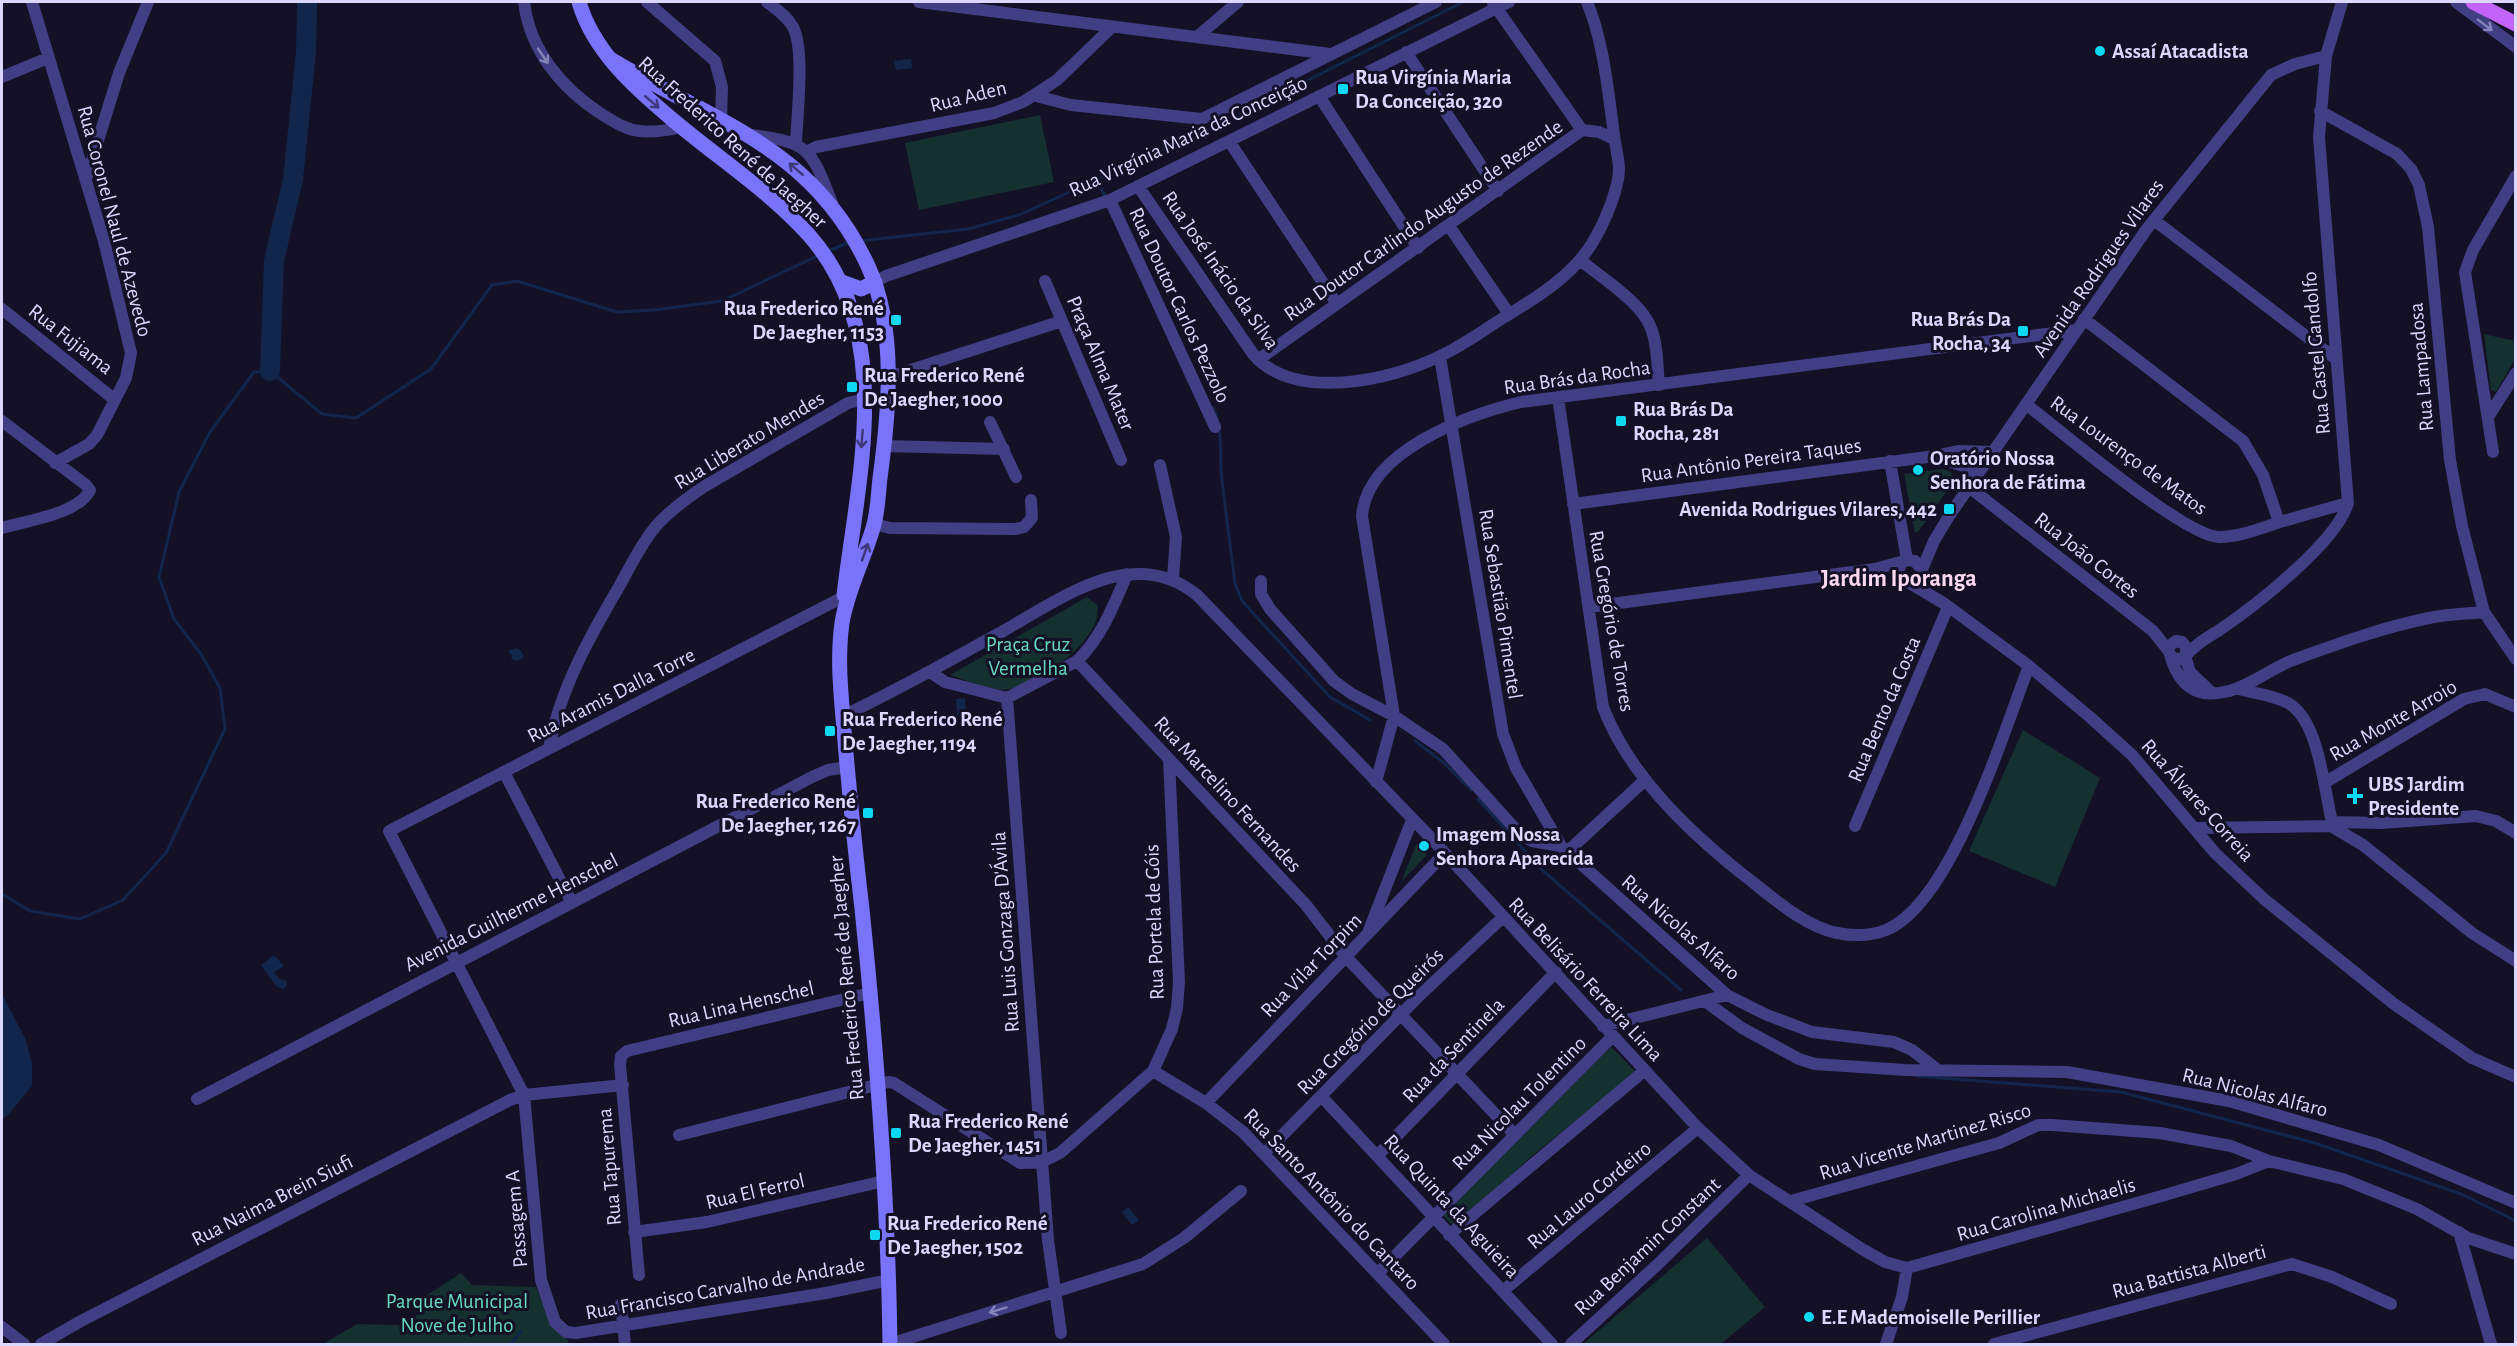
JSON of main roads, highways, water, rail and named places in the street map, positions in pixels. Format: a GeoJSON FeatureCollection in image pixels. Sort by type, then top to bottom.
{"type":"FeatureCollection","features":[{"type":"Feature","properties":{"kind":"main road","name":"Rua Frederico René de Jaegher"},"geometry":{"type":"LineString","coordinates":[[579,2],[590,30],[633,85],[777,205],[817,244],[841,281],[860,337],[865,399],[839,658],[847,767],[878,1085],[889,1280],[890,1344]]}},
{"type":"Feature","properties":{"kind":"main road"},"geometry":{"type":"LineString","coordinates":[[2473,2],[2516,24]]}},
{"type":"Feature","properties":{"kind":"main road","name":"Rua Frederico René de Jaegher"},"geometry":{"type":"LineString","coordinates":[[612,60],[750,135],[780,155],[834,207],[848,228],[875,282],[889,377],[884,446],[875,524],[846,599]]}},
{"type":"Feature","properties":{"kind":"main road"},"geometry":{"type":"LineString","coordinates":[[707,147],[705,136],[708,129],[721,121]]}},
{"type":"Feature","properties":{"kind":"main road"},"geometry":{"type":"LineString","coordinates":[[841,281],[861,289],[875,282]]}},
{"type":"Feature","properties":{"kind":"main road"},"geometry":{"type":"LineString","coordinates":[[854,510],[875,524]]}},
{"type":"Feature","properties":{"kind":"water"},"geometry":{"type":"Polygon","coordinates":[[[911,59],[912,68],[896,70],[894,61],[911,59]]]}},
{"type":"Feature","properties":{"kind":"water"},"geometry":{"type":"Polygon","coordinates":[[[518,648],[524,655],[522,659],[517,661],[511,659],[512,656],[508,650],[518,648]]]}},
{"type":"Feature","properties":{"kind":"water"},"geometry":{"type":"Polygon","coordinates":[[[965,698],[966,715],[957,715],[956,699],[965,698]]]}},
{"type":"Feature","properties":{"kind":"water"},"geometry":{"type":"Polygon","coordinates":[[[274,955],[284,966],[274,972],[279,979],[287,981],[287,986],[283,989],[277,987],[261,965],[274,955]]]}},
{"type":"Feature","properties":{"kind":"water"},"geometry":{"type":"Polygon","coordinates":[[[2,994],[25,1038],[32,1063],[32,1086],[2,1119],[2,994]]]}},
{"type":"Feature","properties":{"kind":"water"},"geometry":{"type":"Polygon","coordinates":[[[1128,1207],[1139,1220],[1132,1225],[1122,1212],[1128,1207]]]}},
{"type":"Feature","properties":{"kind":"waterway"},"geometry":{"type":"LineString","coordinates":[[270,371],[274,261],[293,179],[306,52],[307,2]]}},
{"type":"Feature","properties":{"kind":"waterway"},"geometry":{"type":"LineString","coordinates":[[859,241],[968,229],[1019,215],[1237,116],[1463,2]]}},
{"type":"Feature","properties":{"kind":"waterway"},"geometry":{"type":"LineString","coordinates":[[1097,181],[1107,199]]}},
{"type":"Feature","properties":{"kind":"waterway"},"geometry":{"type":"LineString","coordinates":[[826,252],[850,242]]}},
{"type":"Feature","properties":{"kind":"waterway"},"geometry":{"type":"LineString","coordinates":[[2,894],[30,911],[80,919],[123,900],[166,853],[225,729],[220,688],[201,654],[174,619],[159,577],[179,492],[210,432],[254,372],[270,371],[322,414],[356,418],[431,369],[492,285],[517,281],[617,312],[654,310],[722,301],[817,256]]}},
{"type":"Feature","properties":{"kind":"waterway"},"geometry":{"type":"LineString","coordinates":[[1213,408],[1219,430],[1222,482],[1235,584],[1242,601],[1330,697],[1370,720]]}},
{"type":"Feature","properties":{"kind":"waterway"},"geometry":{"type":"LineString","coordinates":[[1415,741],[1444,763],[1471,790]]}},
{"type":"Feature","properties":{"kind":"waterway"},"geometry":{"type":"LineString","coordinates":[[1478,799],[1542,870],[1681,990]]}},
{"type":"Feature","properties":{"kind":"waterway"},"geometry":{"type":"LineString","coordinates":[[1916,1076],[2121,1092],[2315,1143],[2461,1194],[2516,1221]]}},
{"type":"Feature","properties":{"kind":"waterway"},"geometry":{"type":"LineString","coordinates":[[511,1344],[521,1331]]}},
{"type":"Feature","properties":{"kind":"place","name":"Assaí Atacadista"},"geometry":{"type":"Point","coordinates":[2100,51]}},
{"type":"Feature","properties":{"kind":"place","name":"Rua Virgínia Maria Da Conceição, 320"},"geometry":{"type":"Point","coordinates":[1343,89]}},
{"type":"Feature","properties":{"kind":"place","name":"Rua Frederico René De Jaegher, 1153"},"geometry":{"type":"Point","coordinates":[896,320]}},
{"type":"Feature","properties":{"kind":"place","name":"Rua Brás Da Rocha, 34"},"geometry":{"type":"Point","coordinates":[2023,331]}},
{"type":"Feature","properties":{"kind":"place","name":"Rua Frederico René De Jaegher, 1000"},"geometry":{"type":"Point","coordinates":[852,387]}},
{"type":"Feature","properties":{"kind":"place","name":"Rua Brás Da Rocha, 281"},"geometry":{"type":"Point","coordinates":[1621,421]}},
{"type":"Feature","properties":{"kind":"place","name":"Oratório Nossa Senhora de Fátima"},"geometry":{"type":"Point","coordinates":[1918,470]}},
{"type":"Feature","properties":{"kind":"place","name":"Avenida Rodrigues Vilares, 442"},"geometry":{"type":"Point","coordinates":[1949,509]}},
{"type":"Feature","properties":{"kind":"place","name":"Rua Frederico René De Jaegher, 1194"},"geometry":{"type":"Point","coordinates":[830,731]}},
{"type":"Feature","properties":{"kind":"place","name":"UBS Jardim Presidente"},"geometry":{"type":"Point","coordinates":[2355,796]}},
{"type":"Feature","properties":{"kind":"place","name":"Rua Frederico René De Jaegher, 1267"},"geometry":{"type":"Point","coordinates":[868,813]}},
{"type":"Feature","properties":{"kind":"place","name":"Imagem Nossa Senhora Aparecida"},"geometry":{"type":"Point","coordinates":[1424,846]}},
{"type":"Feature","properties":{"kind":"place","name":"Rua Frederico René De Jaegher, 1451"},"geometry":{"type":"Point","coordinates":[896,1133]}},
{"type":"Feature","properties":{"kind":"place","name":"Rua Frederico René De Jaegher, 1502"},"geometry":{"type":"Point","coordinates":[875,1235]}},
{"type":"Feature","properties":{"kind":"place","name":"E.E Mademoiselle Perillier"},"geometry":{"type":"Point","coordinates":[1809,1317]}},
{"type":"Feature","properties":{"kind":"district","name":"Jardim Iporanga"},"geometry":{"type":"Point","coordinates":[1899,578]}},
{"type":"Feature","properties":{"kind":"park label","name":"Praça Cruz Vermelha"},"geometry":{"type":"Point","coordinates":[1028,656]}},
{"type":"Feature","properties":{"kind":"park label","name":"Parque Municipal Nove de Julho"},"geometry":{"type":"Point","coordinates":[457,1313]}}]}
